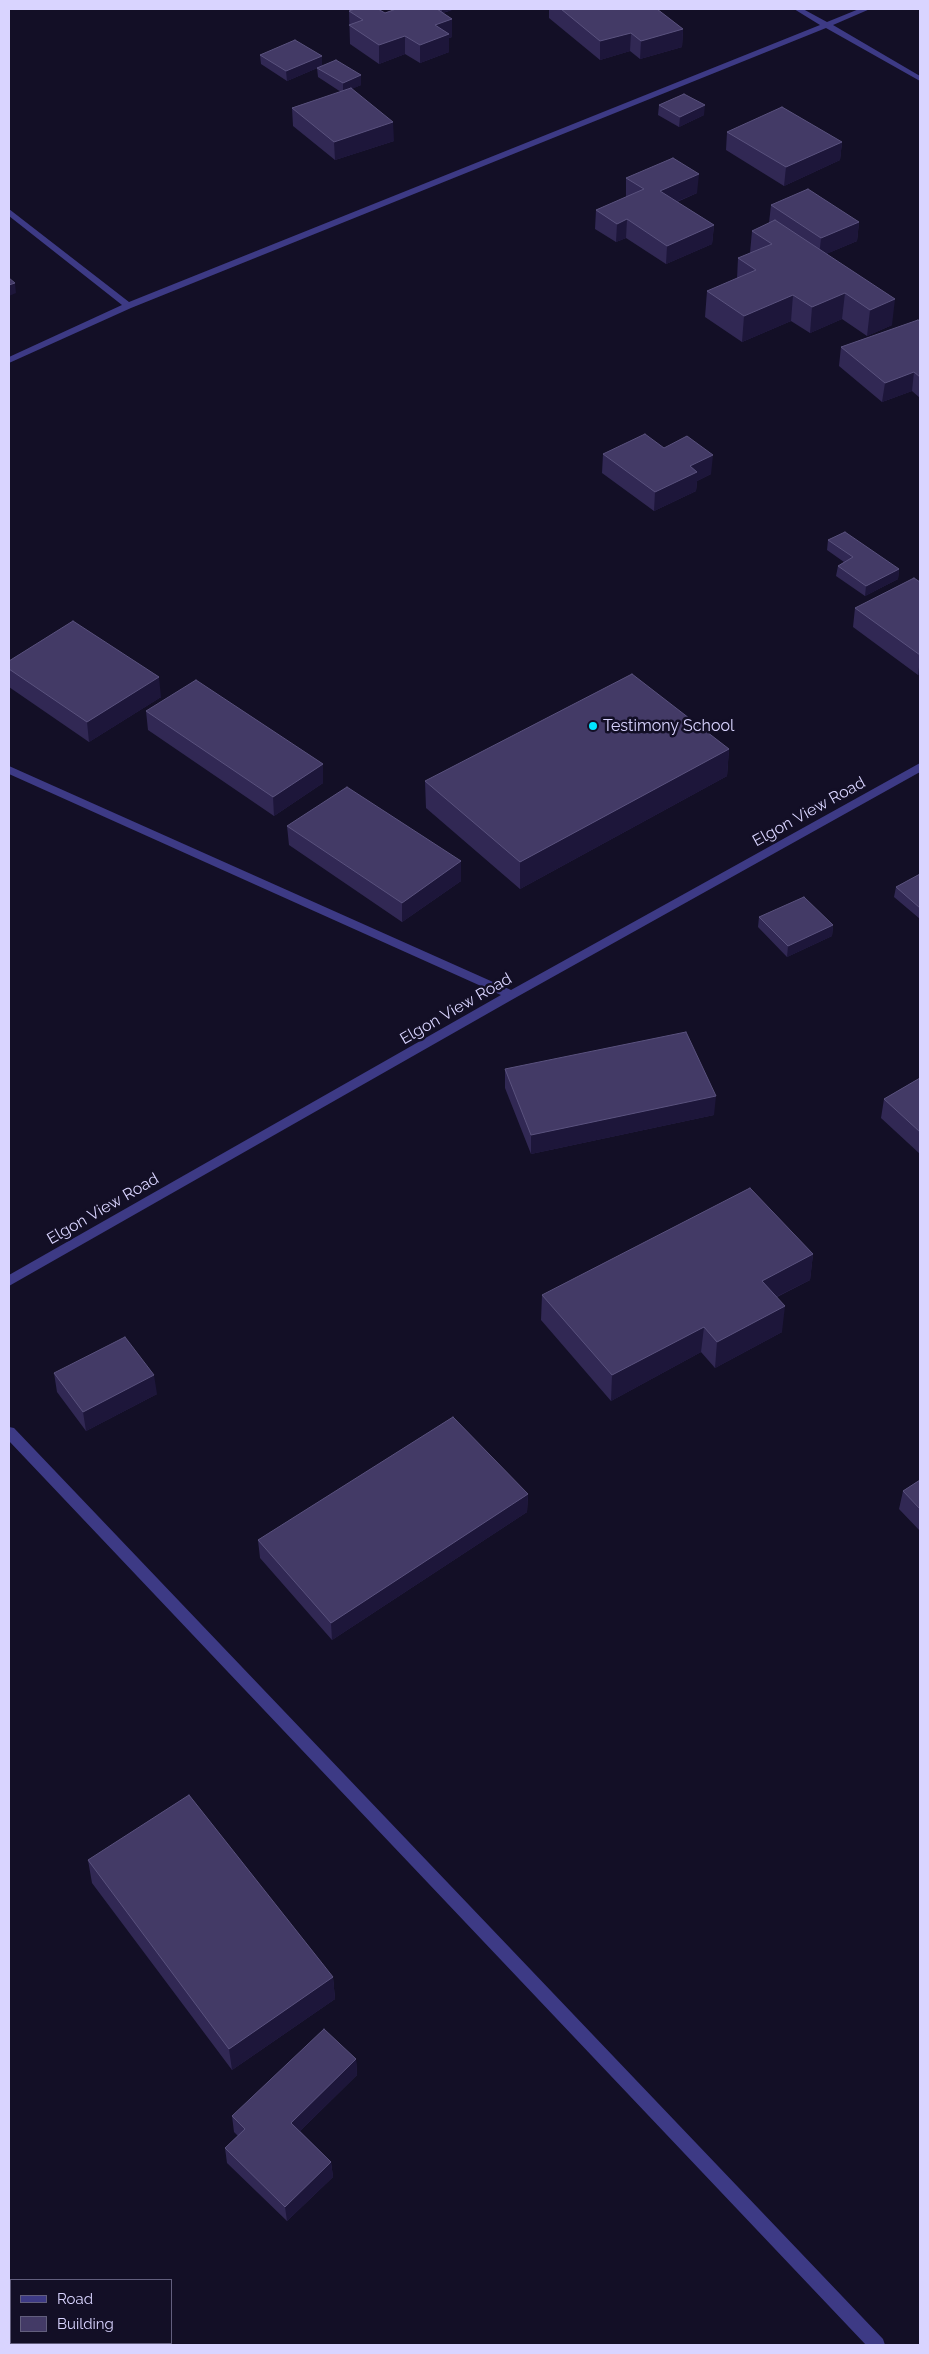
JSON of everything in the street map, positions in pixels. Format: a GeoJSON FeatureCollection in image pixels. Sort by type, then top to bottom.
{"type":"FeatureCollection","features":[{"type":"Feature","properties":{"kind":"street"},"geometry":{"type":"LineString","coordinates":[[798,9],[920,79]]}},
{"type":"Feature","properties":{"kind":"street"},"geometry":{"type":"LineString","coordinates":[[9,360],[128,306],[866,9]]}},
{"type":"Feature","properties":{"kind":"street"},"geometry":{"type":"LineString","coordinates":[[9,212],[128,306]]}},
{"type":"Feature","properties":{"kind":"street","name":"Elgon View Road"},"geometry":{"type":"LineString","coordinates":[[9,1281],[511,995],[920,767]]}},
{"type":"Feature","properties":{"kind":"street"},"geometry":{"type":"LineString","coordinates":[[9,770],[511,995]]}},
{"type":"Feature","properties":{"kind":"street"},"geometry":{"type":"LineString","coordinates":[[9,1432],[877,2345]]}},
{"type":"Feature","properties":{"kind":"building"},"geometry":{"type":"Polygon","coordinates":[[[355,9],[378,9],[385,13],[396,9],[437,9],[452,19],[435,25],[449,34],[420,45],[405,36],[379,45],[349,25],[363,20],[349,11],[355,9]]]}},
{"type":"Feature","properties":{"kind":"building"},"geometry":{"type":"Polygon","coordinates":[[[561,9],[657,9],[683,29],[641,41],[631,33],[600,41],[561,9]]]}},
{"type":"Feature","properties":{"kind":"building"},"geometry":{"type":"Polygon","coordinates":[[[295,40],[322,56],[286,71],[260,55],[295,40]]]}},
{"type":"Feature","properties":{"kind":"building"},"geometry":{"type":"Polygon","coordinates":[[[336,60],[361,75],[343,83],[317,68],[336,60]]]}},
{"type":"Feature","properties":{"kind":"building"},"geometry":{"type":"Polygon","coordinates":[[[351,88],[393,122],[334,142],[292,108],[351,88]]]}},
{"type":"Feature","properties":{"kind":"building"},"geometry":{"type":"Polygon","coordinates":[[[684,94],[705,105],[680,117],[659,105],[684,94]]]}},
{"type":"Feature","properties":{"kind":"building"},"geometry":{"type":"Polygon","coordinates":[[[782,107],[842,142],[786,167],[727,132],[782,107]]]}},
{"type":"Feature","properties":{"kind":"building"},"geometry":{"type":"Polygon","coordinates":[[[673,158],[699,174],[660,191],[714,225],[667,246],[627,219],[617,224],[596,210],[644,189],[626,178],[673,158]]]}},
{"type":"Feature","properties":{"kind":"building"},"geometry":{"type":"Polygon","coordinates":[[[808,189],[859,222],[821,238],[771,205],[808,189]]]}},
{"type":"Feature","properties":{"kind":"building"},"geometry":{"type":"Polygon","coordinates":[[[775,220],[895,299],[870,310],[845,293],[812,307],[793,295],[744,316],[707,291],[756,270],[738,258],[772,244],[752,231],[775,220]]]}},
{"type":"Feature","properties":{"kind":"building"},"geometry":{"type":"Polygon","coordinates":[[[9,278],[15,283],[9,285],[9,278]]]}},
{"type":"Feature","properties":{"kind":"building"},"geometry":{"type":"Polygon","coordinates":[[[918,320],[920,321],[920,377],[914,372],[885,383],[841,347],[918,320]]]}},
{"type":"Feature","properties":{"kind":"building"},"geometry":{"type":"Polygon","coordinates":[[[645,434],[664,448],[687,436],[713,455],[690,466],[697,472],[655,492],[603,454],[645,434]]]}},
{"type":"Feature","properties":{"kind":"building"},"geometry":{"type":"Polygon","coordinates":[[[845,532],[899,569],[866,586],[838,566],[853,557],[828,540],[845,532]]]}},
{"type":"Feature","properties":{"kind":"building"},"geometry":{"type":"Polygon","coordinates":[[[914,578],[920,582],[920,655],[855,608],[914,578]]]}},
{"type":"Feature","properties":{"kind":"building"},"geometry":{"type":"Polygon","coordinates":[[[73,621],[159,677],[87,722],[9,669],[9,661],[73,621]]]}},
{"type":"Feature","properties":{"kind":"building"},"geometry":{"type":"Polygon","coordinates":[[[632,674],[729,749],[520,862],[425,781],[632,674]]]}},
{"type":"Feature","properties":{"kind":"building"},"geometry":{"type":"Polygon","coordinates":[[[196,680],[323,764],[273,797],[146,711],[196,680]]]}},
{"type":"Feature","properties":{"kind":"building"},"geometry":{"type":"Polygon","coordinates":[[[347,787],[461,861],[402,903],[287,826],[347,787]]]}},
{"type":"Feature","properties":{"kind":"building"},"geometry":{"type":"Polygon","coordinates":[[[920,874],[920,908],[896,887],[920,874]]]}},
{"type":"Feature","properties":{"kind":"building"},"geometry":{"type":"Polygon","coordinates":[[[804,897],[833,925],[788,946],[759,917],[804,897]]]}},
{"type":"Feature","properties":{"kind":"building"},"geometry":{"type":"Polygon","coordinates":[[[686,1032],[716,1096],[531,1135],[505,1069],[686,1032]]]}},
{"type":"Feature","properties":{"kind":"building"},"geometry":{"type":"Polygon","coordinates":[[[920,1078],[920,1132],[884,1099],[920,1078]]]}},
{"type":"Feature","properties":{"kind":"building"},"geometry":{"type":"Polygon","coordinates":[[[750,1188],[813,1254],[762,1281],[785,1306],[717,1342],[704,1327],[612,1375],[542,1295],[750,1188]]]}},
{"type":"Feature","properties":{"kind":"building"},"geometry":{"type":"Polygon","coordinates":[[[125,1337],[154,1375],[83,1412],[54,1373],[125,1337]]]}},
{"type":"Feature","properties":{"kind":"building"},"geometry":{"type":"Polygon","coordinates":[[[453,1417],[528,1494],[331,1623],[258,1540],[453,1417]]]}},
{"type":"Feature","properties":{"kind":"building"},"geometry":{"type":"Polygon","coordinates":[[[920,1480],[920,1509],[903,1491],[920,1480]]]}},
{"type":"Feature","properties":{"kind":"building"},"geometry":{"type":"Polygon","coordinates":[[[189,1795],[333,1977],[229,2049],[88,1860],[189,1795]]]}},
{"type":"Feature","properties":{"kind":"building"},"geometry":{"type":"Polygon","coordinates":[[[324,2029],[356,2059],[291,2123],[331,2162],[285,2207],[225,2148],[245,2129],[232,2116],[324,2029]]]}},
{"type":"Feature","properties":{"kind":"place","name":"Testimony School"},"geometry":{"type":"Point","coordinates":[593,726]}}]}
